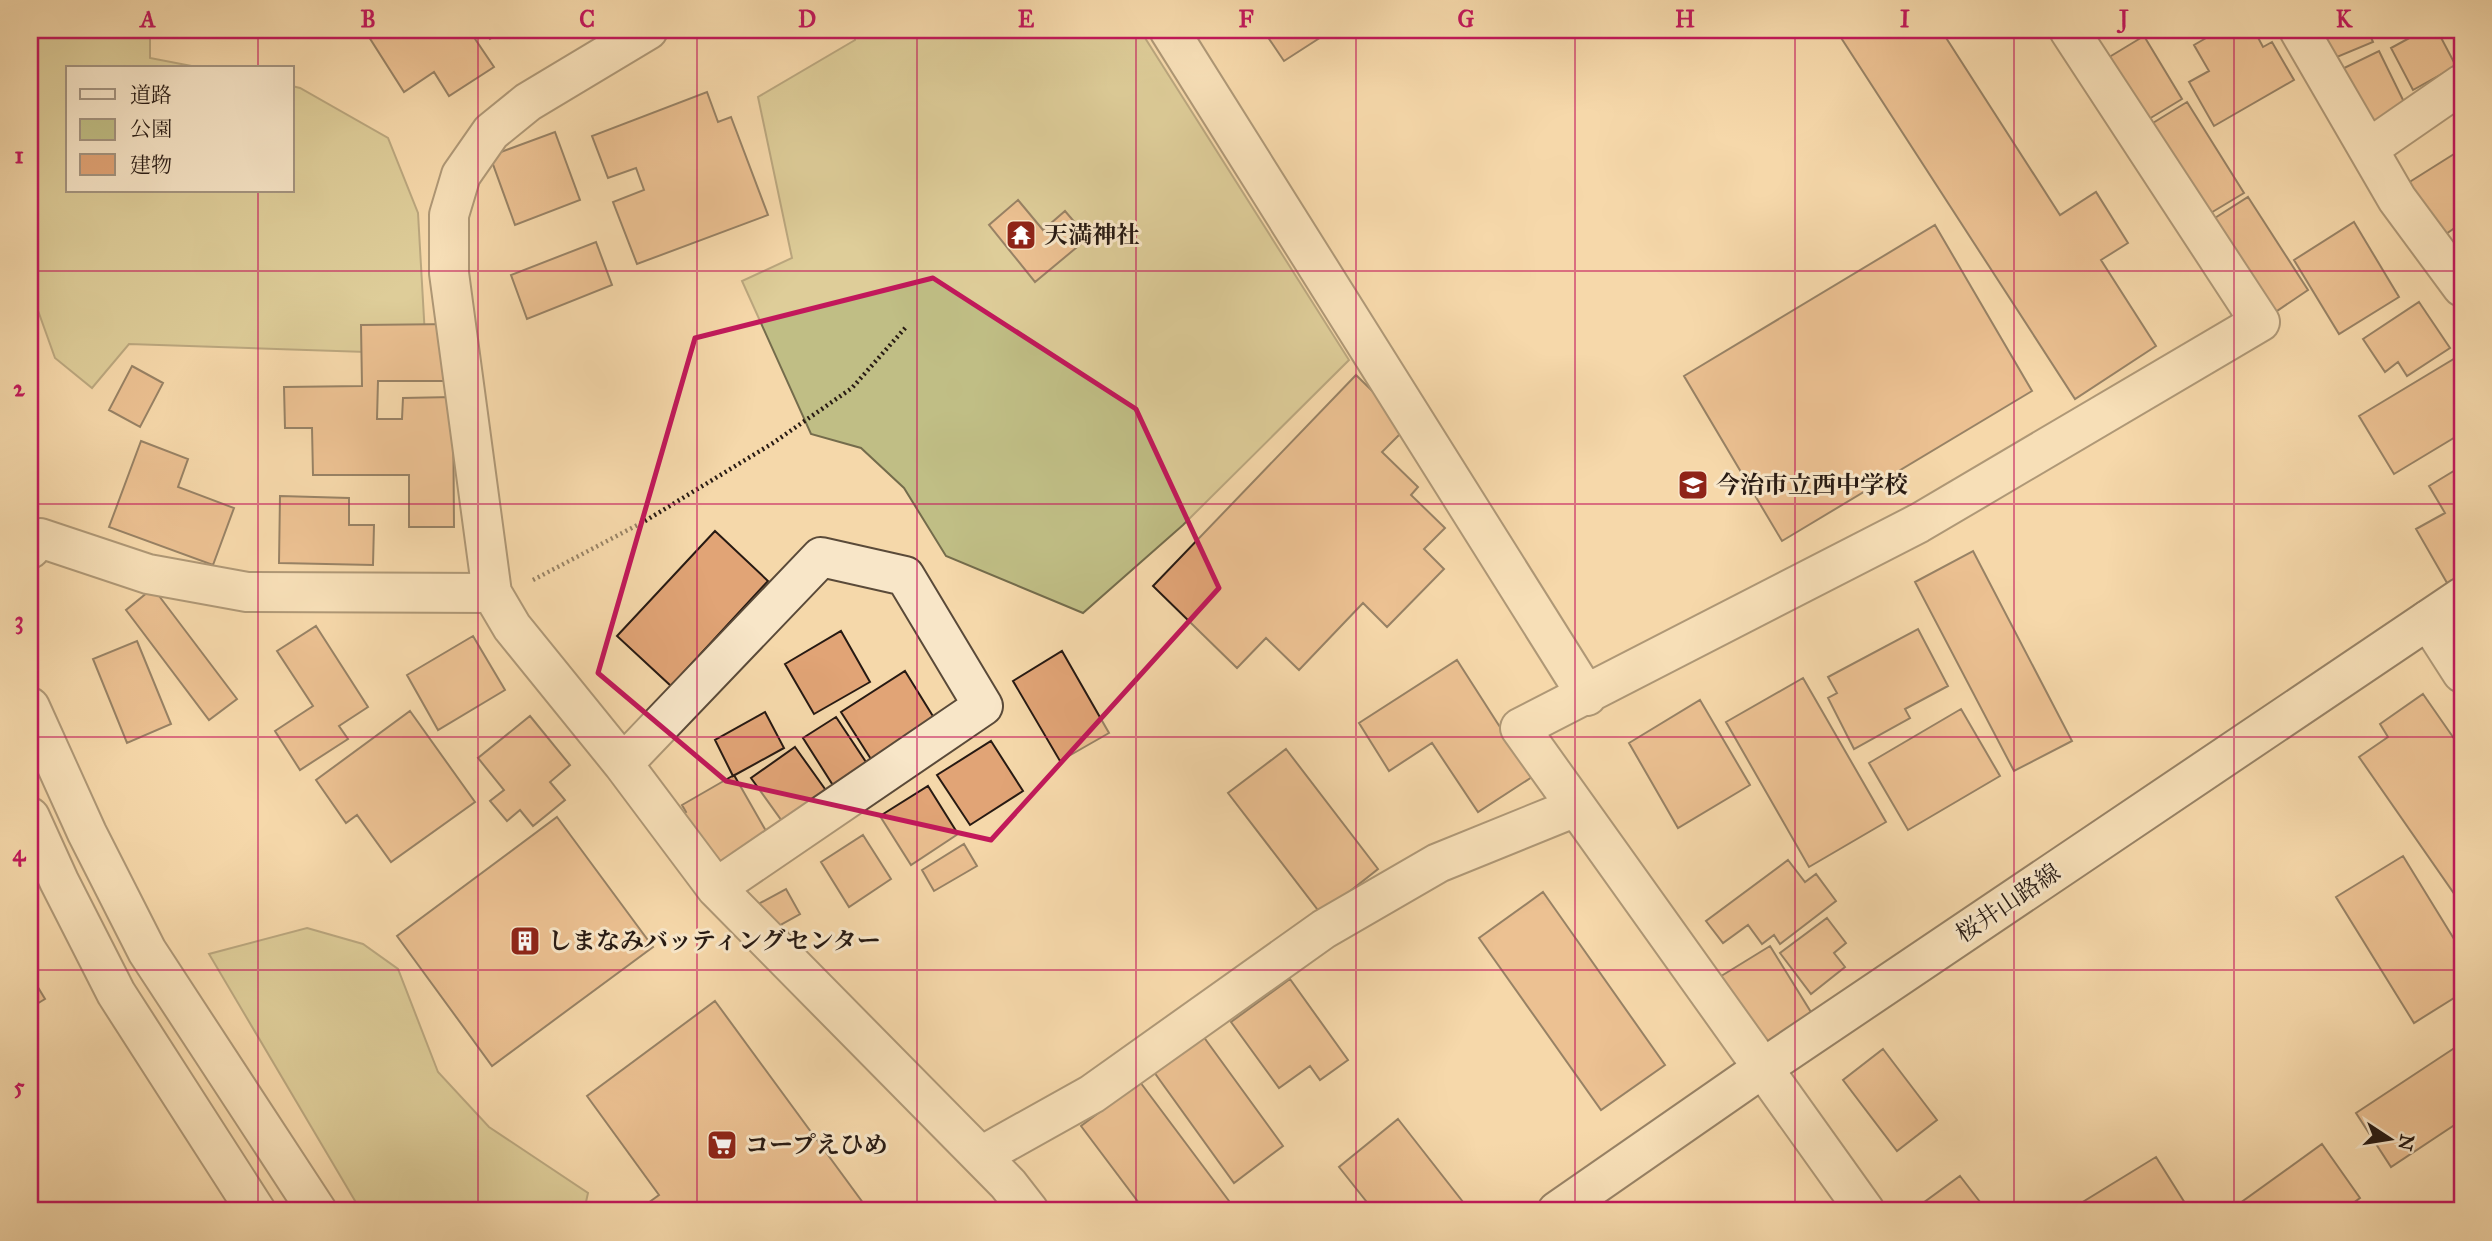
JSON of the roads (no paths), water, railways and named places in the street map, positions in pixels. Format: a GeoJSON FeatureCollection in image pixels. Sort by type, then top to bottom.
{"type":"FeatureCollection","features":[{"type":"Feature","properties":{"kind":"street"},"geometry":{"type":"LineString","coordinates":[[648,30],[528,102],[491,132],[461,175],[449,215],[449,273],[492,593],[512,627],[623,764],[716,888],[981,1156],[1029,1211]]}},
{"type":"Feature","properties":{"kind":"street"},"geometry":{"type":"LineString","coordinates":[[1168,30],[1587,696]]}},
{"type":"Feature","properties":{"kind":"street"},"geometry":{"type":"LineString","coordinates":[[1865,1211],[1520,729],[1919,523],[2260,322],[2069,30]]}},
{"type":"Feature","properties":{"kind":"street"},"geometry":{"type":"LineString","coordinates":[[2299,30],[2397,199],[2462,287]]}},
{"type":"Feature","properties":{"kind":"street"},"geometry":{"type":"LineString","coordinates":[[2368,149],[2462,84]]}},
{"type":"Feature","properties":{"kind":"street"},"geometry":{"type":"LineString","coordinates":[[30,548],[40,538],[148,574],[247,592],[492,593]]}},
{"type":"Feature","properties":{"kind":"street"},"geometry":{"type":"LineString","coordinates":[[623,764],[821,557],[905,576],[983,706],[716,888]]}},
{"type":"Feature","properties":{"kind":"street","name":"桜井山路線"},"geometry":{"type":"LineString","coordinates":[[1557,1211],[1763,1068],[2462,597]]}},
{"type":"Feature","properties":{"kind":"street"},"geometry":{"type":"LineString","coordinates":[[2428,620],[2462,673]]}},
{"type":"Feature","properties":{"kind":"street"},"geometry":{"type":"LineString","coordinates":[[30,707],[87,833],[146,951],[317,1211]]}},
{"type":"Feature","properties":{"kind":"street"},"geometry":{"type":"LineString","coordinates":[[981,1156],[1092,1094],[1324,929],[1438,863],[1576,807]]}},
{"type":"Feature","properties":{"kind":"street"},"geometry":{"type":"LineString","coordinates":[[30,817],[116,993],[256,1211]]}},
{"type":"Feature","properties":{"kind":"place","name":"天満神社"},"geometry":{"type":"Point","coordinates":[1021,235]}},
{"type":"Feature","properties":{"kind":"place","name":"今治市立西中学校"},"geometry":{"type":"Point","coordinates":[1693,485]}},
{"type":"Feature","properties":{"kind":"place","name":"しまなみバッティングセンター"},"geometry":{"type":"Point","coordinates":[525,941]}},
{"type":"Feature","properties":{"kind":"place","name":"コープえひめ"},"geometry":{"type":"Point","coordinates":[722,1145]}}]}
